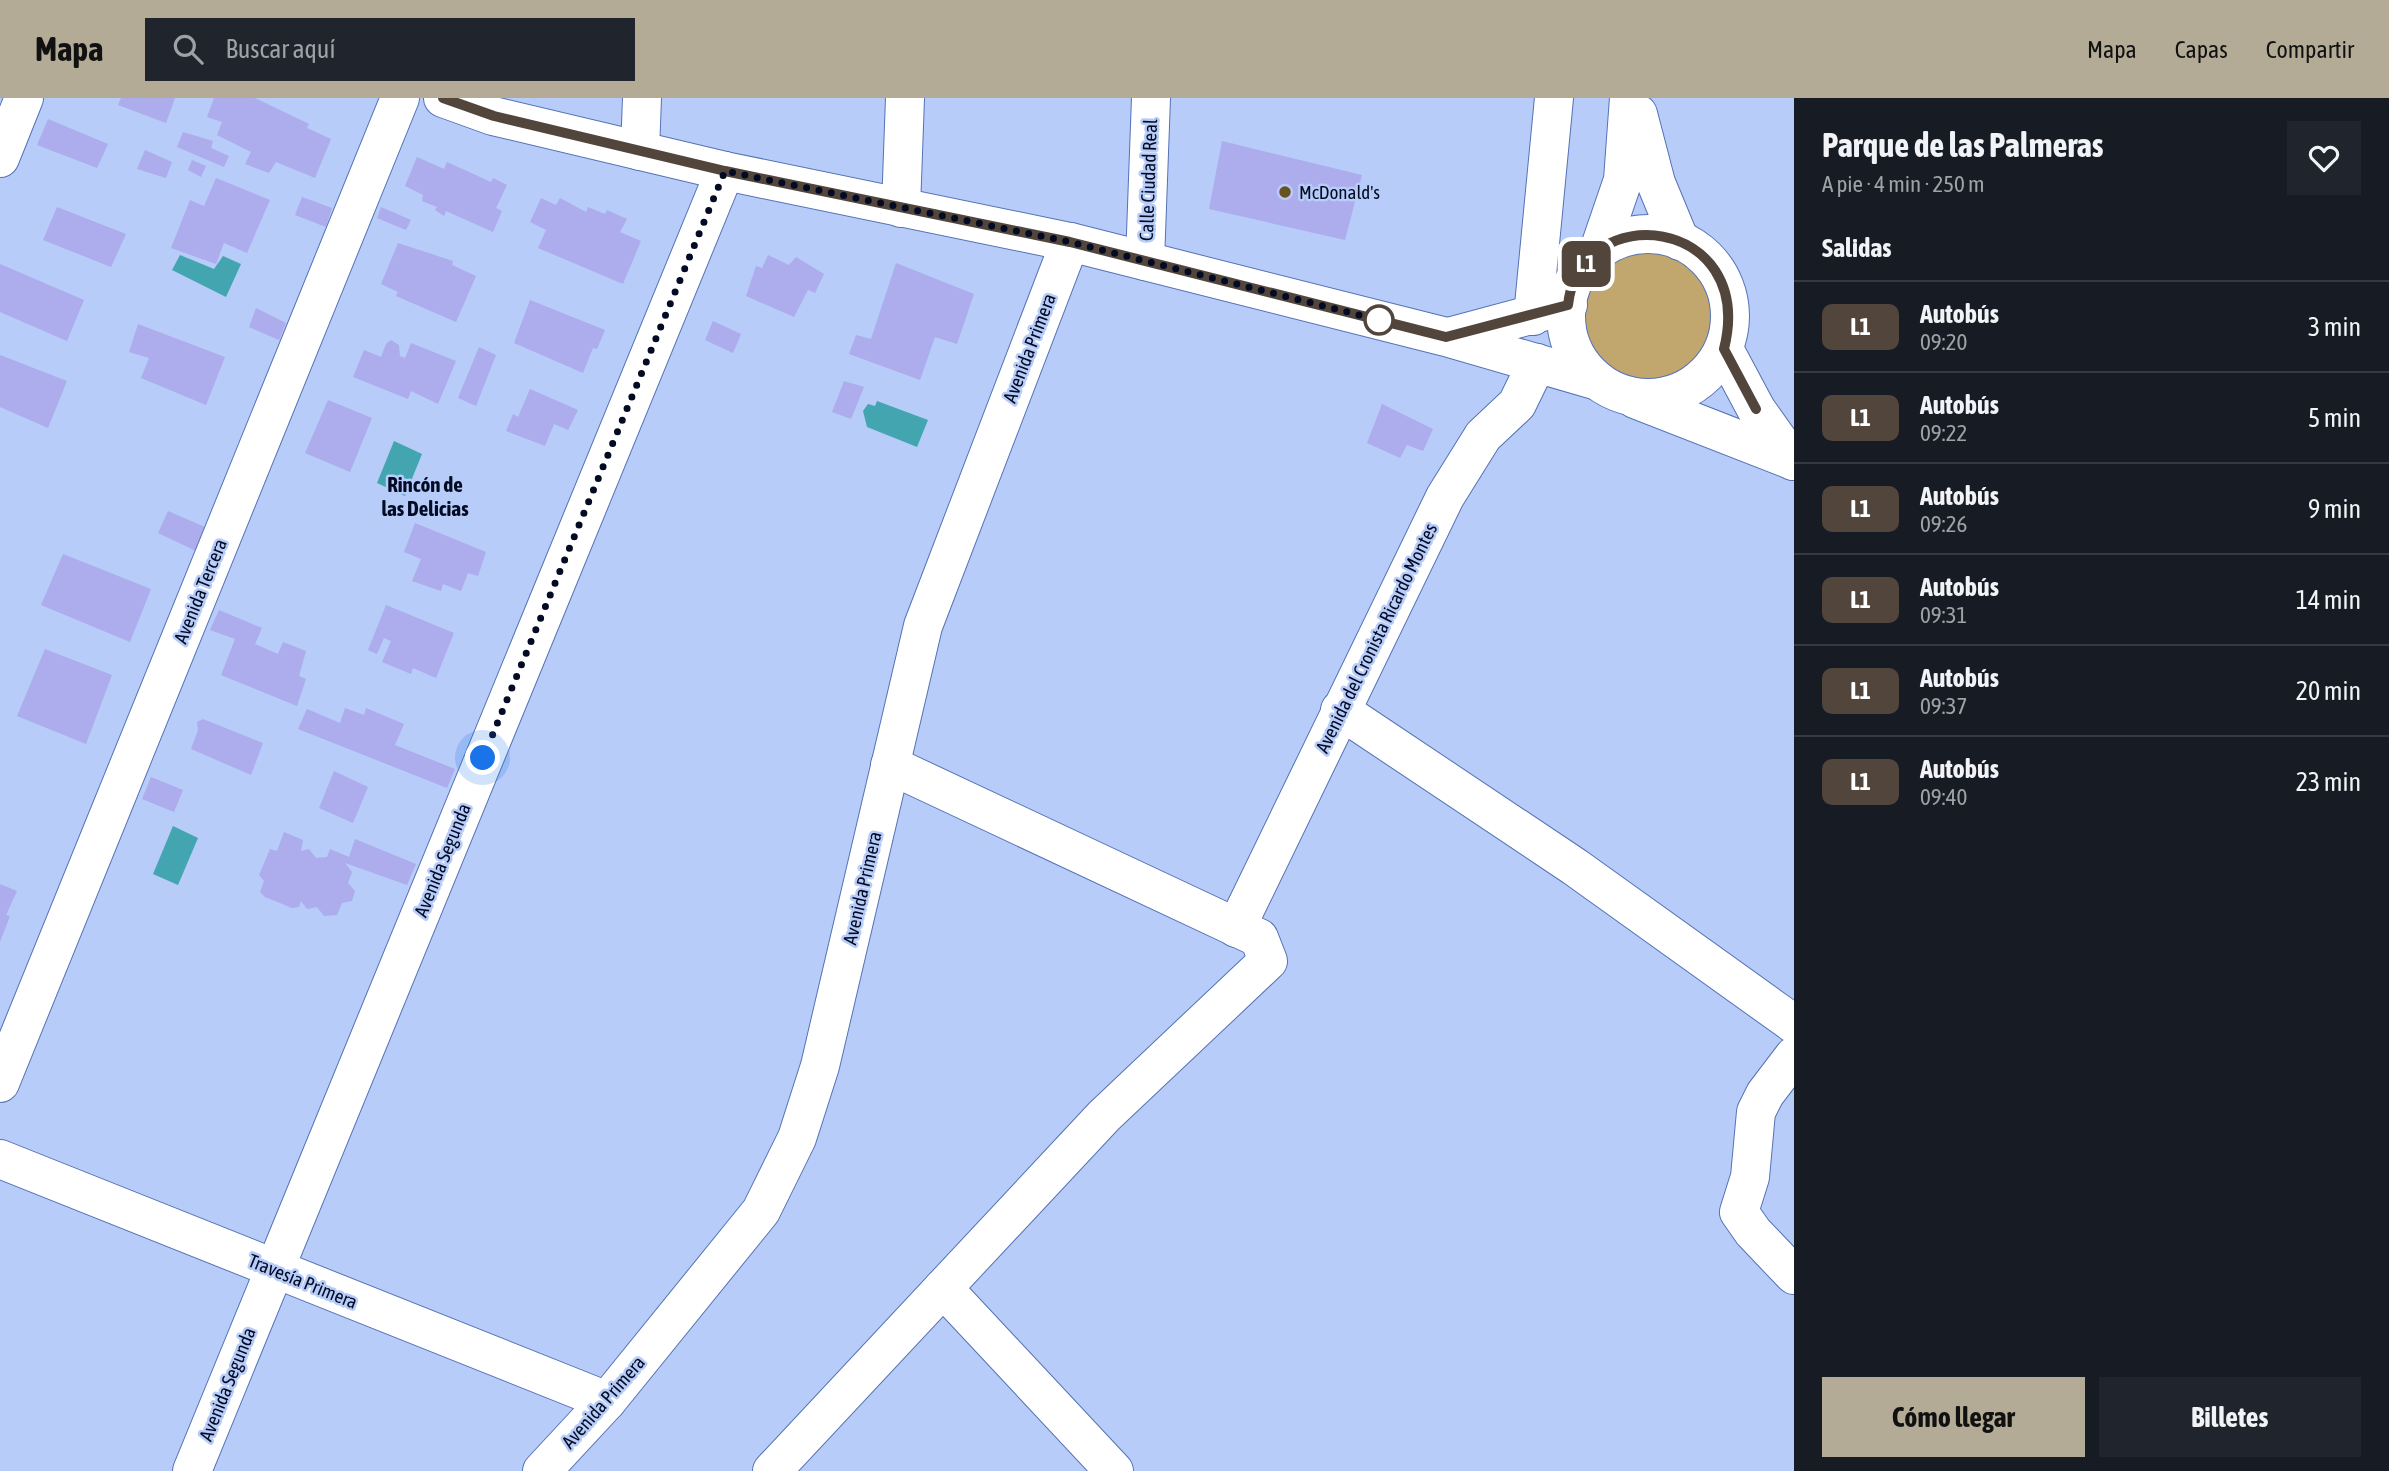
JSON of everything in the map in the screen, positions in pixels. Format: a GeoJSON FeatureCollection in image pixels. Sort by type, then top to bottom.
{"type":"FeatureCollection","features":[{"type":"Feature","properties":{"kind":"street"},"geometry":{"type":"LineString","coordinates":[[0,158],[24,98]]}},
{"type":"Feature","properties":{"kind":"street","name":"Avenida Tercera"},"geometry":{"type":"LineString","coordinates":[[0,1083],[400,98]]}},
{"type":"Feature","properties":{"kind":"street"},"geometry":{"type":"LineString","coordinates":[[443,98],[494,116],[725,171],[1070,242],[1446,337],[1537,363],[1642,398],[1667,397],[1691,387],[1711,370],[1724,349],[1731,323],[1729,298],[1719,274],[1703,255],[1681,241],[1660,235],[1638,235],[1618,240],[1599,250],[1581,269],[1569,292],[1550,310],[1446,337]]}},
{"type":"Feature","properties":{"kind":"street"},"geometry":{"type":"LineString","coordinates":[[640,151],[642,98]]}},
{"type":"Feature","properties":{"kind":"street"},"geometry":{"type":"LineString","coordinates":[[901,208],[905,98]]}},
{"type":"Feature","properties":{"kind":"street","name":"Calle Ciudad Real"},"geometry":{"type":"LineString","coordinates":[[1145,261],[1151,98]]}},
{"type":"Feature","properties":{"kind":"street"},"geometry":{"type":"LineString","coordinates":[[1550,310],[1554,98]]}},
{"type":"Feature","properties":{"kind":"street"},"geometry":{"type":"LineString","coordinates":[[1599,250],[1623,180],[1629,98]]}},
{"type":"Feature","properties":{"kind":"street"},"geometry":{"type":"LineString","coordinates":[[1634,98],[1656,183],[1681,241]]}},
{"type":"Feature","properties":{"kind":"street","name":"Avenida Segunda"},"geometry":{"type":"LineString","coordinates":[[192,1471],[725,171]]}},
{"type":"Feature","properties":{"kind":"street","name":"Avenida Primera"},"geometry":{"type":"LineString","coordinates":[[542,1471],[607,1401],[761,1211],[797,1138],[820,1066],[923,626],[1070,242]]}},
{"type":"Feature","properties":{"kind":"street"},"geometry":{"type":"LineString","coordinates":[[1550,310],[1566,318],[1570,343],[1583,366],[1607,387],[1793,461]]}},
{"type":"Feature","properties":{"kind":"street"},"geometry":{"type":"LineString","coordinates":[[1724,349],[1756,409],[1793,461]]}},
{"type":"Feature","properties":{"kind":"street","name":"Avenida del Cronista Ricardo Montes"},"geometry":{"type":"LineString","coordinates":[[1236,928],[1445,497],[1483,436],[1517,404],[1537,363]]}},
{"type":"Feature","properties":{"kind":"street"},"geometry":{"type":"LineString","coordinates":[[1340,710],[1575,867],[1794,1024]]}},
{"type":"Feature","properties":{"kind":"street"},"geometry":{"type":"LineString","coordinates":[[772,1471],[1104,1116],[1268,961],[1259,937],[890,765]]}},
{"type":"Feature","properties":{"kind":"street"},"geometry":{"type":"LineString","coordinates":[[1794,1056],[1765,1094],[1756,1112],[1749,1177],[1740,1212],[1753,1232],[1794,1275]]}},
{"type":"Feature","properties":{"kind":"street","name":"Travesía Primera"},"geometry":{"type":"LineString","coordinates":[[0,1159],[607,1401]]}},
{"type":"Feature","properties":{"kind":"street"},"geometry":{"type":"LineString","coordinates":[[943,1288],[1114,1471]]}},
{"type":"Feature","properties":{"kind":"shaded area"},"geometry":{"type":"Polygon","coordinates":[[[1651,245],[1678,250],[1701,266],[1717,289],[1722,316],[1717,343],[1701,366],[1678,382],[1651,387],[1624,382],[1601,366],[1585,343],[1580,316],[1585,289],[1601,266],[1624,250],[1651,245]]]}},
{"type":"Feature","properties":{"kind":"shaded area"},"geometry":{"type":"Polygon","coordinates":[[[180,255],[214,269],[223,256],[241,264],[226,297],[172,270],[180,255]]]}},
{"type":"Feature","properties":{"kind":"shaded area"},"geometry":{"type":"Polygon","coordinates":[[[877,401],[928,420],[917,447],[867,427],[863,411],[868,404],[875,406],[877,401]]]}},
{"type":"Feature","properties":{"kind":"shaded area"},"geometry":{"type":"Polygon","coordinates":[[[394,441],[422,454],[405,496],[377,483],[394,441]]]}},
{"type":"Feature","properties":{"kind":"shaded area"},"geometry":{"type":"Polygon","coordinates":[[[173,826],[198,838],[178,885],[153,874],[173,826]]]}},
{"type":"Feature","properties":{"kind":"building"},"geometry":{"type":"Polygon","coordinates":[[[121,98],[175,98],[166,123],[118,105],[121,98]]]}},
{"type":"Feature","properties":{"kind":"building"},"geometry":{"type":"Polygon","coordinates":[[[214,98],[255,98],[309,124],[307,128],[331,139],[315,178],[276,162],[269,173],[245,164],[251,152],[217,135],[222,122],[207,117],[214,98]]]}},
{"type":"Feature","properties":{"kind":"building"},"geometry":{"type":"Polygon","coordinates":[[[48,119],[108,144],[97,168],[37,145],[48,119]]]}},
{"type":"Feature","properties":{"kind":"building"},"geometry":{"type":"Polygon","coordinates":[[[183,132],[213,141],[211,148],[229,156],[224,167],[177,147],[183,132]]]}},
{"type":"Feature","properties":{"kind":"building","name":"McDonald's"},"geometry":{"type":"Polygon","coordinates":[[[1222,141],[1362,175],[1345,240],[1209,209],[1222,141]]]}},
{"type":"Feature","properties":{"kind":"building"},"geometry":{"type":"Polygon","coordinates":[[[145,150],[172,162],[166,178],[137,169],[145,150]]]}},
{"type":"Feature","properties":{"kind":"building"},"geometry":{"type":"Polygon","coordinates":[[[417,157],[444,169],[447,162],[491,182],[493,178],[507,185],[496,208],[502,211],[493,232],[446,211],[444,216],[435,210],[437,207],[422,201],[423,195],[405,186],[417,157]]]}},
{"type":"Feature","properties":{"kind":"building"},"geometry":{"type":"Polygon","coordinates":[[[192,160],[206,166],[201,177],[188,170],[192,160]]]}},
{"type":"Feature","properties":{"kind":"building"},"geometry":{"type":"Polygon","coordinates":[[[216,178],[270,200],[247,253],[224,243],[216,264],[171,248],[190,200],[204,206],[216,178]]]}},
{"type":"Feature","properties":{"kind":"building"},"geometry":{"type":"Polygon","coordinates":[[[302,197],[332,208],[326,227],[295,215],[302,197]]]}},
{"type":"Feature","properties":{"kind":"building"},"geometry":{"type":"Polygon","coordinates":[[[541,198],[556,205],[560,198],[586,212],[588,207],[605,214],[607,210],[627,219],[620,232],[641,241],[623,284],[538,248],[546,230],[530,222],[541,198]]]}},
{"type":"Feature","properties":{"kind":"building"},"geometry":{"type":"Polygon","coordinates":[[[57,207],[126,234],[111,267],[43,240],[57,207]]]}},
{"type":"Feature","properties":{"kind":"building"},"geometry":{"type":"Polygon","coordinates":[[[381,207],[411,220],[406,230],[377,218],[381,207]]]}},
{"type":"Feature","properties":{"kind":"building"},"geometry":{"type":"Polygon","coordinates":[[[398,243],[453,261],[452,265],[476,276],[456,322],[396,296],[398,292],[381,284],[398,243]]]}},
{"type":"Feature","properties":{"kind":"building"},"geometry":{"type":"Polygon","coordinates":[[[768,255],[789,265],[796,257],[824,274],[815,293],[808,290],[794,317],[746,296],[756,266],[762,268],[768,255]]]}},
{"type":"Feature","properties":{"kind":"building"},"geometry":{"type":"Polygon","coordinates":[[[896,263],[974,294],[957,344],[935,337],[920,380],[849,354],[856,335],[871,339],[896,263]]]}},
{"type":"Feature","properties":{"kind":"building"},"geometry":{"type":"Polygon","coordinates":[[[0,264],[84,300],[67,341],[0,312],[0,264]]]}},
{"type":"Feature","properties":{"kind":"building"},"geometry":{"type":"Polygon","coordinates":[[[530,300],[605,330],[597,349],[593,348],[583,373],[514,343],[530,300]]]}},
{"type":"Feature","properties":{"kind":"building"},"geometry":{"type":"Polygon","coordinates":[[[256,308],[286,323],[279,340],[249,327],[256,308]]]}},
{"type":"Feature","properties":{"kind":"building"},"geometry":{"type":"Polygon","coordinates":[[[713,321],[741,334],[733,353],[705,340],[713,321]]]}},
{"type":"Feature","properties":{"kind":"building"},"geometry":{"type":"Polygon","coordinates":[[[138,324],[225,357],[206,405],[141,378],[149,358],[129,352],[138,324]]]}},
{"type":"Feature","properties":{"kind":"building"},"geometry":{"type":"Polygon","coordinates":[[[391,340],[399,345],[400,356],[405,358],[411,343],[456,361],[438,404],[411,391],[408,399],[353,377],[364,350],[381,357],[386,344],[391,340]]]}},
{"type":"Feature","properties":{"kind":"building"},"geometry":{"type":"Polygon","coordinates":[[[479,347],[496,355],[476,406],[458,398],[479,347]]]}},
{"type":"Feature","properties":{"kind":"building"},"geometry":{"type":"Polygon","coordinates":[[[0,355],[67,381],[48,428],[0,407],[0,355]]]}},
{"type":"Feature","properties":{"kind":"building"},"geometry":{"type":"Polygon","coordinates":[[[844,381],[864,387],[851,419],[832,412],[844,381]]]}},
{"type":"Feature","properties":{"kind":"building"},"geometry":{"type":"Polygon","coordinates":[[[530,389],[578,410],[568,430],[554,424],[545,446],[506,431],[513,414],[518,417],[530,389]]]}},
{"type":"Feature","properties":{"kind":"building"},"geometry":{"type":"Polygon","coordinates":[[[328,400],[372,418],[350,472],[305,453],[328,400]]]}},
{"type":"Feature","properties":{"kind":"building"},"geometry":{"type":"Polygon","coordinates":[[[1382,404],[1433,429],[1423,451],[1407,445],[1400,458],[1367,443],[1382,404]]]}},
{"type":"Feature","properties":{"kind":"building"},"geometry":{"type":"Polygon","coordinates":[[[168,511],[205,527],[196,551],[158,533],[168,511]]]}},
{"type":"Feature","properties":{"kind":"building"},"geometry":{"type":"Polygon","coordinates":[[[415,523],[486,552],[478,576],[468,573],[461,591],[443,584],[441,591],[412,581],[421,559],[404,552],[415,523]]]}},
{"type":"Feature","properties":{"kind":"building"},"geometry":{"type":"Polygon","coordinates":[[[63,554],[151,589],[130,642],[41,605],[63,554]]]}},
{"type":"Feature","properties":{"kind":"building"},"geometry":{"type":"Polygon","coordinates":[[[386,605],[454,633],[436,678],[413,668],[411,674],[382,662],[391,641],[384,638],[377,654],[368,650],[386,605]]]}},
{"type":"Feature","properties":{"kind":"building"},"geometry":{"type":"Polygon","coordinates":[[[219,610],[262,628],[255,644],[278,654],[283,642],[306,651],[299,676],[306,679],[297,706],[221,675],[235,639],[210,630],[219,610]]]}},
{"type":"Feature","properties":{"kind":"building"},"geometry":{"type":"Polygon","coordinates":[[[45,649],[112,675],[86,744],[17,716],[45,649]]]}},
{"type":"Feature","properties":{"kind":"building"},"geometry":{"type":"Polygon","coordinates":[[[345,708],[364,715],[366,708],[404,724],[395,745],[455,769],[447,788],[298,729],[307,709],[340,723],[345,708]]]}},
{"type":"Feature","properties":{"kind":"building"},"geometry":{"type":"Polygon","coordinates":[[[203,719],[263,743],[251,775],[191,749],[198,730],[197,722],[203,719]]]}},
{"type":"Feature","properties":{"kind":"building"},"geometry":{"type":"Polygon","coordinates":[[[334,771],[368,787],[353,823],[319,808],[334,771]]]}},
{"type":"Feature","properties":{"kind":"building"},"geometry":{"type":"Polygon","coordinates":[[[151,777],[183,790],[174,812],[142,799],[151,777]]]}},
{"type":"Feature","properties":{"kind":"building"},"geometry":{"type":"Polygon","coordinates":[[[284,832],[303,840],[301,851],[309,849],[316,858],[327,857],[330,849],[349,857],[355,839],[416,864],[407,885],[345,863],[352,872],[348,883],[355,891],[352,901],[342,903],[337,915],[324,916],[317,907],[307,909],[301,901],[299,907],[292,908],[265,897],[260,892],[264,881],[259,875],[270,849],[277,851],[284,832]]]}},
{"type":"Feature","properties":{"kind":"building"},"geometry":{"type":"Polygon","coordinates":[[[0,884],[17,891],[6,915],[10,916],[0,942],[0,884]]]}},
{"type":"Feature","properties":{"kind":"bus line","name":"L1"},"geometry":{"type":"LineString","coordinates":[[443,98],[494,116],[725,171],[1070,242],[1446,337],[1505,324],[1568,305],[1569,292],[1581,269],[1599,250],[1618,240],[1638,235],[1660,235],[1681,241],[1703,255],[1719,274],[1729,298],[1731,323],[1724,349],[1756,409]]}},
{"type":"Feature","properties":{"kind":"place","name":"McDonald's"},"geometry":{"type":"Point","coordinates":[1285,192]}},
{"type":"Feature","properties":{"kind":"district","name":"Rincón de las Delicias"},"geometry":{"type":"Point","coordinates":[425,497]}},
{"type":"Feature","properties":{"kind":"route"},"geometry":{"type":"LineString","coordinates":[[483,758],[725,171],[1070,242],[1379,320]]}}]}
